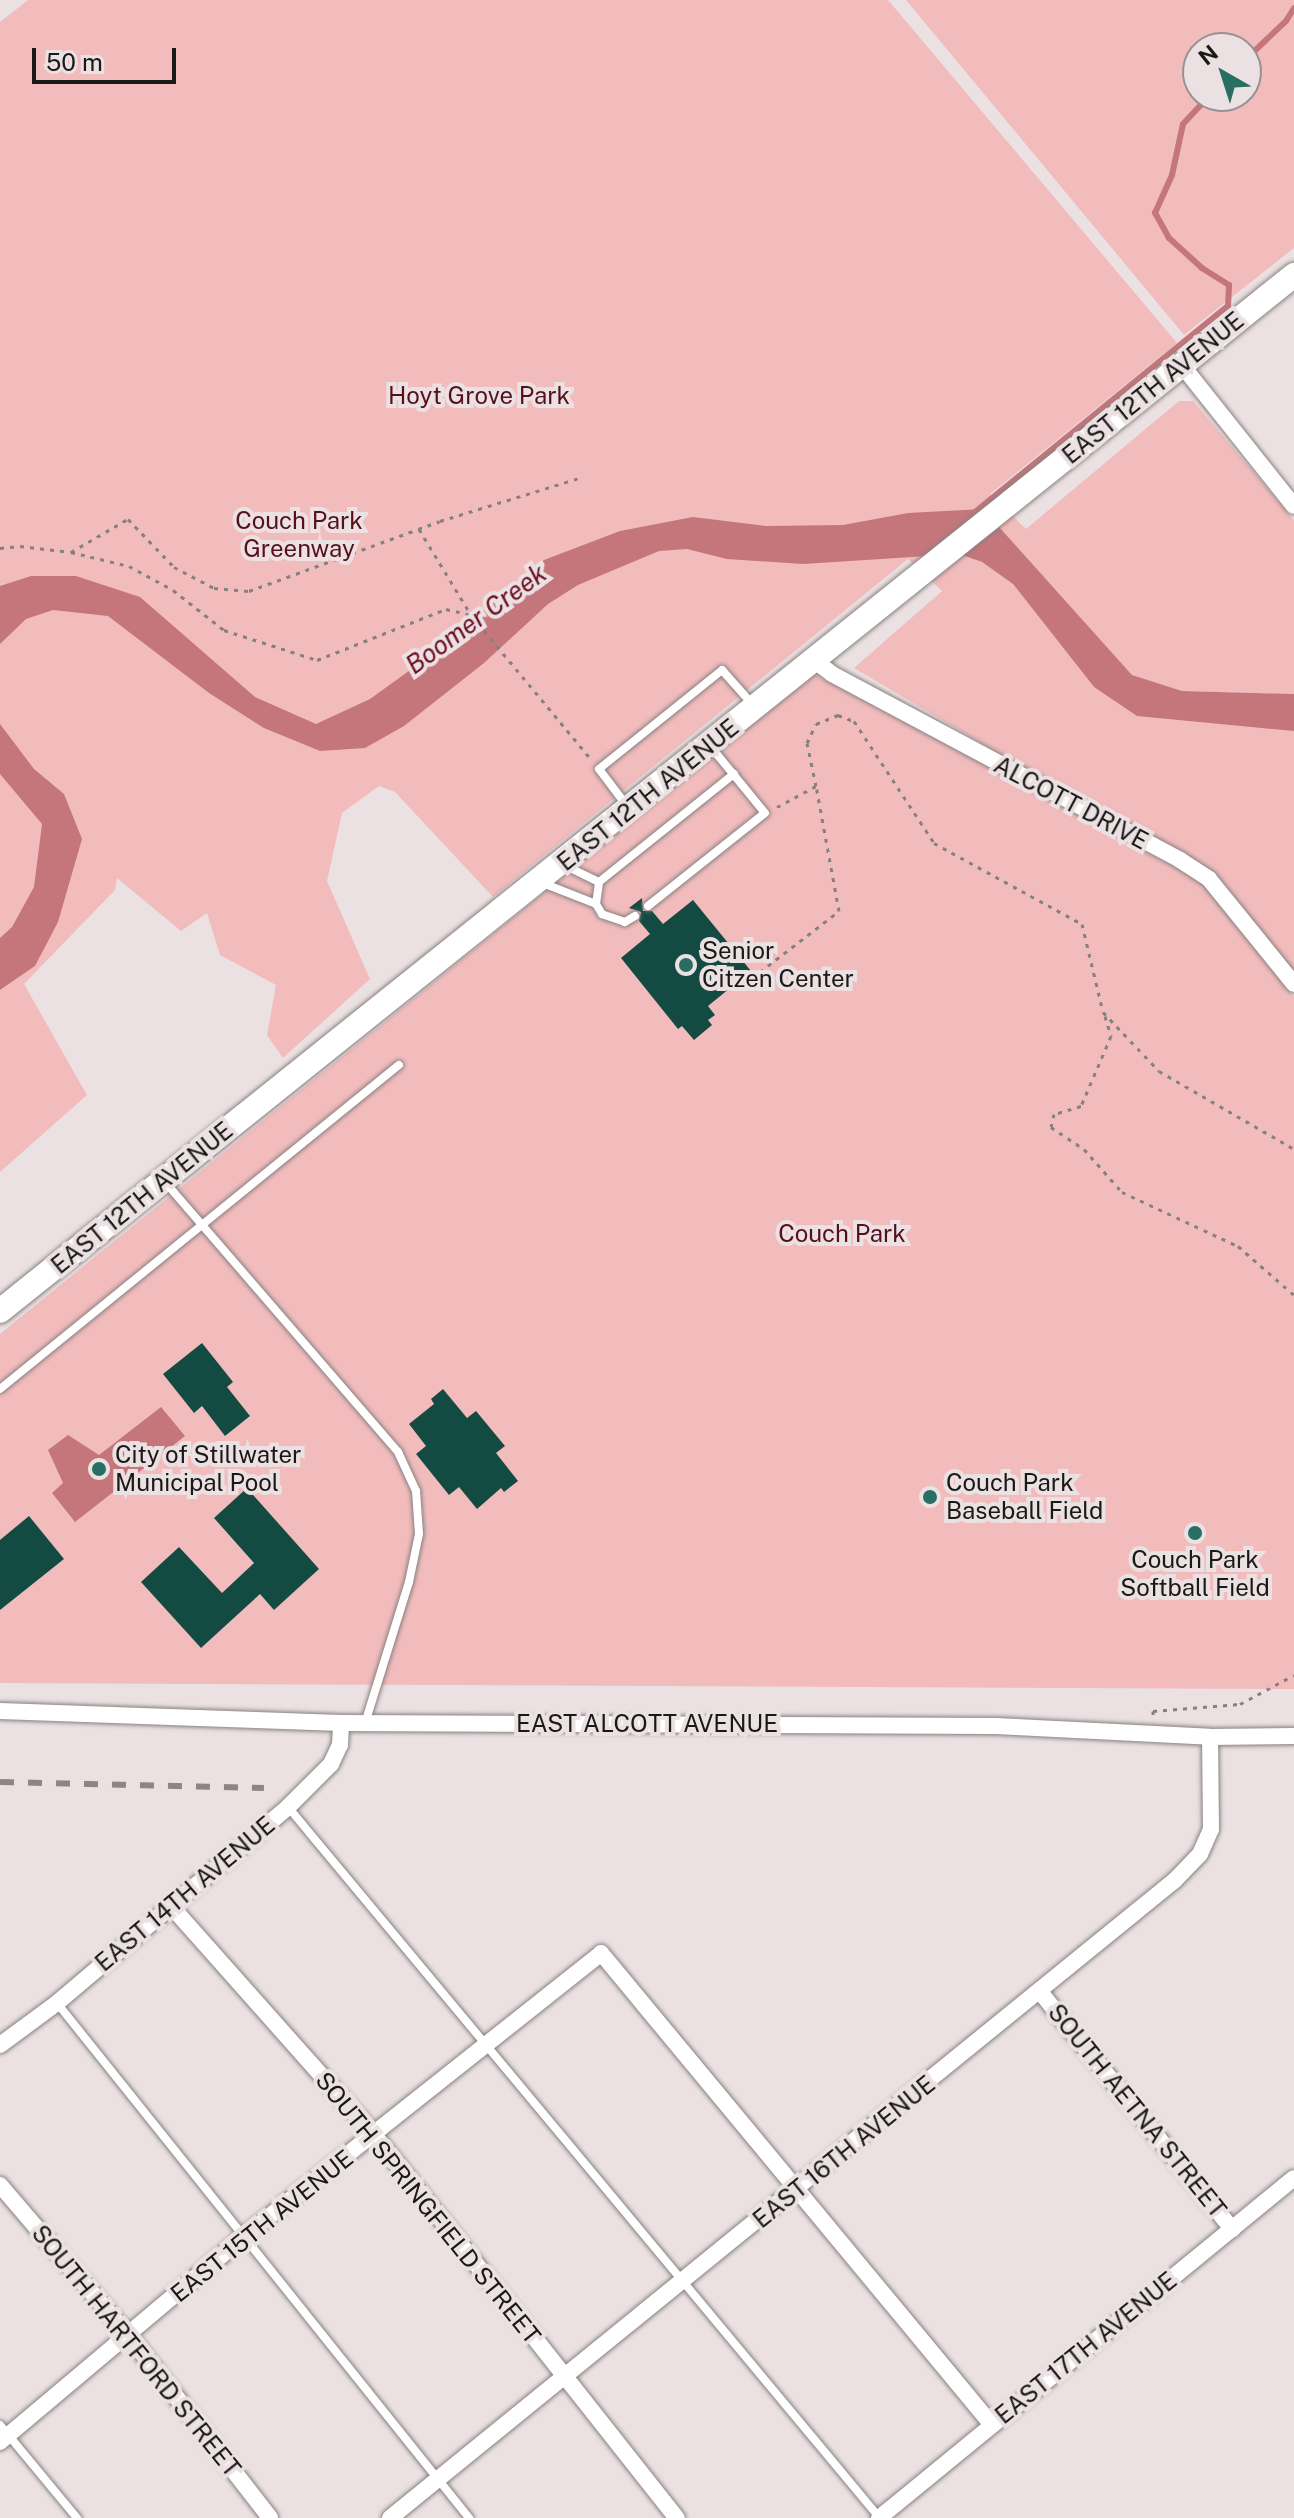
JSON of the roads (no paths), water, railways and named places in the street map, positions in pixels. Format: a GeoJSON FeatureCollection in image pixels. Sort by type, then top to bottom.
{"type":"FeatureCollection","features":[{"type":"Feature","properties":{"kind":"street","name":"EAST 12TH AVENUE"},"geometry":{"type":"LineString","coordinates":[[0,1311],[756,709],[1294,275]]}},
{"type":"Feature","properties":{"kind":"street"},"geometry":{"type":"LineString","coordinates":[[1181,364],[1294,506]]}},
{"type":"Feature","properties":{"kind":"street","name":"ALCOTT DRIVE"},"geometry":{"type":"LineString","coordinates":[[815,661],[832,674],[1199,873],[1230,902],[1294,984]]}},
{"type":"Feature","properties":{"kind":"street","name":"EAST ALCOTT AVENUE"},"geometry":{"type":"LineString","coordinates":[[0,1711],[341,1723],[996,1726],[1210,1737],[1294,1736]]}},
{"type":"Feature","properties":{"kind":"street","name":"EAST 14TH AVENUE"},"geometry":{"type":"LineString","coordinates":[[0,2045],[57,2003],[288,1807],[331,1764],[340,1745],[341,1723]]}},
{"type":"Feature","properties":{"kind":"street","name":"EAST 16TH AVENUE"},"geometry":{"type":"LineString","coordinates":[[390,2518],[1041,1993],[1175,1880],[1200,1854],[1211,1829],[1210,1737]]}},
{"type":"Feature","properties":{"kind":"street","name":"SOUTH SPRINGFIELD STREET"},"geometry":{"type":"LineString","coordinates":[[171,1906],[375,2136],[677,2518]]}},
{"type":"Feature","properties":{"kind":"street","name":"EAST 15TH AVENUE"},"geometry":{"type":"LineString","coordinates":[[3,2434],[129,2336],[242,2238],[375,2136],[601,1953],[797,2189]]}},
{"type":"Feature","properties":{"kind":"street","name":"SOUTH AETNA STREET"},"geometry":{"type":"LineString","coordinates":[[1041,1993],[1232,2229]]}},
{"type":"Feature","properties":{"kind":"street","name":"EAST 17TH AVENUE"},"geometry":{"type":"LineString","coordinates":[[879,2518],[1294,2178]]}},
{"type":"Feature","properties":{"kind":"street","name":"SOUTH HARTFORD STREET"},"geometry":{"type":"LineString","coordinates":[[0,2185],[129,2336],[270,2518]]}},
{"type":"Feature","properties":{"kind":"street"},"geometry":{"type":"LineString","coordinates":[[797,2189],[992,2425]]}},
{"type":"Feature","properties":{"kind":"lane"},"geometry":{"type":"LineString","coordinates":[[630,809],[599,769],[722,670],[756,709]]}},
{"type":"Feature","properties":{"kind":"lane"},"geometry":{"type":"LineString","coordinates":[[648,906],[765,813],[710,745]]}},
{"type":"Feature","properties":{"kind":"lane"},"geometry":{"type":"LineString","coordinates":[[596,904],[599,882],[734,774]]}},
{"type":"Feature","properties":{"kind":"lane"},"geometry":{"type":"LineString","coordinates":[[562,864],[599,882]]}},
{"type":"Feature","properties":{"kind":"lane"},"geometry":{"type":"LineString","coordinates":[[539,882],[596,904],[602,914],[615,921],[625,922],[635,916]]}},
{"type":"Feature","properties":{"kind":"lane"},"geometry":{"type":"LineString","coordinates":[[0,1389],[399,1065]]}},
{"type":"Feature","properties":{"kind":"lane"},"geometry":{"type":"LineString","coordinates":[[164,1181],[398,1452],[416,1491],[419,1534],[409,1582],[365,1723]]}},
{"type":"Feature","properties":{"kind":"lane"},"geometry":{"type":"LineString","coordinates":[[288,1807],[879,2518]]}},
{"type":"Feature","properties":{"kind":"lane"},"geometry":{"type":"LineString","coordinates":[[57,2003],[469,2518]]}},
{"type":"Feature","properties":{"kind":"lane"},"geometry":{"type":"LineString","coordinates":[[3,2434],[77,2518]]}},
{"type":"Feature","properties":{"kind":"water","name":"Boomer Creek"},"geometry":{"type":"Polygon","coordinates":[[[983,509],[1132,675],[1182,691],[1294,694],[1294,731],[1137,716],[1094,687],[1013,584],[982,562],[959,554],[803,564],[727,559],[687,549],[659,551],[578,585],[548,604],[484,663],[404,726],[365,748],[320,751],[264,728],[209,693],[108,616],[53,610],[26,619],[0,644],[0,586],[31,576],[76,576],[140,597],[255,697],[316,724],[370,699],[413,668],[544,560],[620,531],[693,517],[766,526],[843,525],[908,513],[983,509]]]}},
{"type":"Feature","properties":{"kind":"water"},"geometry":{"type":"Polygon","coordinates":[[[0,724],[34,769],[64,794],[82,839],[58,922],[35,966],[0,990],[0,938],[12,927],[34,887],[42,824],[0,774],[0,724]]]}},
{"type":"Feature","properties":{"kind":"water","name":"City of Stillwater Municipal Pool"},"geometry":{"type":"Polygon","coordinates":[[[161,1407],[185,1436],[75,1522],[52,1493],[63,1483],[48,1450],[68,1435],[99,1455],[161,1407]]]}},
{"type":"Feature","properties":{"kind":"waterway"},"geometry":{"type":"LineString","coordinates":[[1262,44],[1286,21],[1294,8]]}},
{"type":"Feature","properties":{"kind":"waterway"},"geometry":{"type":"LineString","coordinates":[[975,512],[1228,306],[1229,285],[1202,268],[1169,238],[1155,213],[1172,175],[1183,124],[1194,112]]}},
{"type":"Feature","properties":{"kind":"railway"},"geometry":{"type":"LineString","coordinates":[[0,1782],[264,1788]]}},
{"type":"Feature","properties":{"kind":"place","name":"Senior Citzen Center"},"geometry":{"type":"Point","coordinates":[686,965]}},
{"type":"Feature","properties":{"kind":"place","name":"City of Stillwater Municipal Pool"},"geometry":{"type":"Point","coordinates":[99,1469]}},
{"type":"Feature","properties":{"kind":"place","name":"Couch Park Baseball Field"},"geometry":{"type":"Point","coordinates":[930,1497]}},
{"type":"Feature","properties":{"kind":"place","name":"Couch Park Softball Field"},"geometry":{"type":"Point","coordinates":[1195,1533]}},
{"type":"Feature","properties":{"kind":"park label","name":"Hoyt Grove Park"},"geometry":{"type":"Point","coordinates":[479,396]}},
{"type":"Feature","properties":{"kind":"park label","name":"Couch Park Greenway"},"geometry":{"type":"Point","coordinates":[299,535]}},
{"type":"Feature","properties":{"kind":"park label","name":"Couch Park"},"geometry":{"type":"Point","coordinates":[842,1234]}}]}
